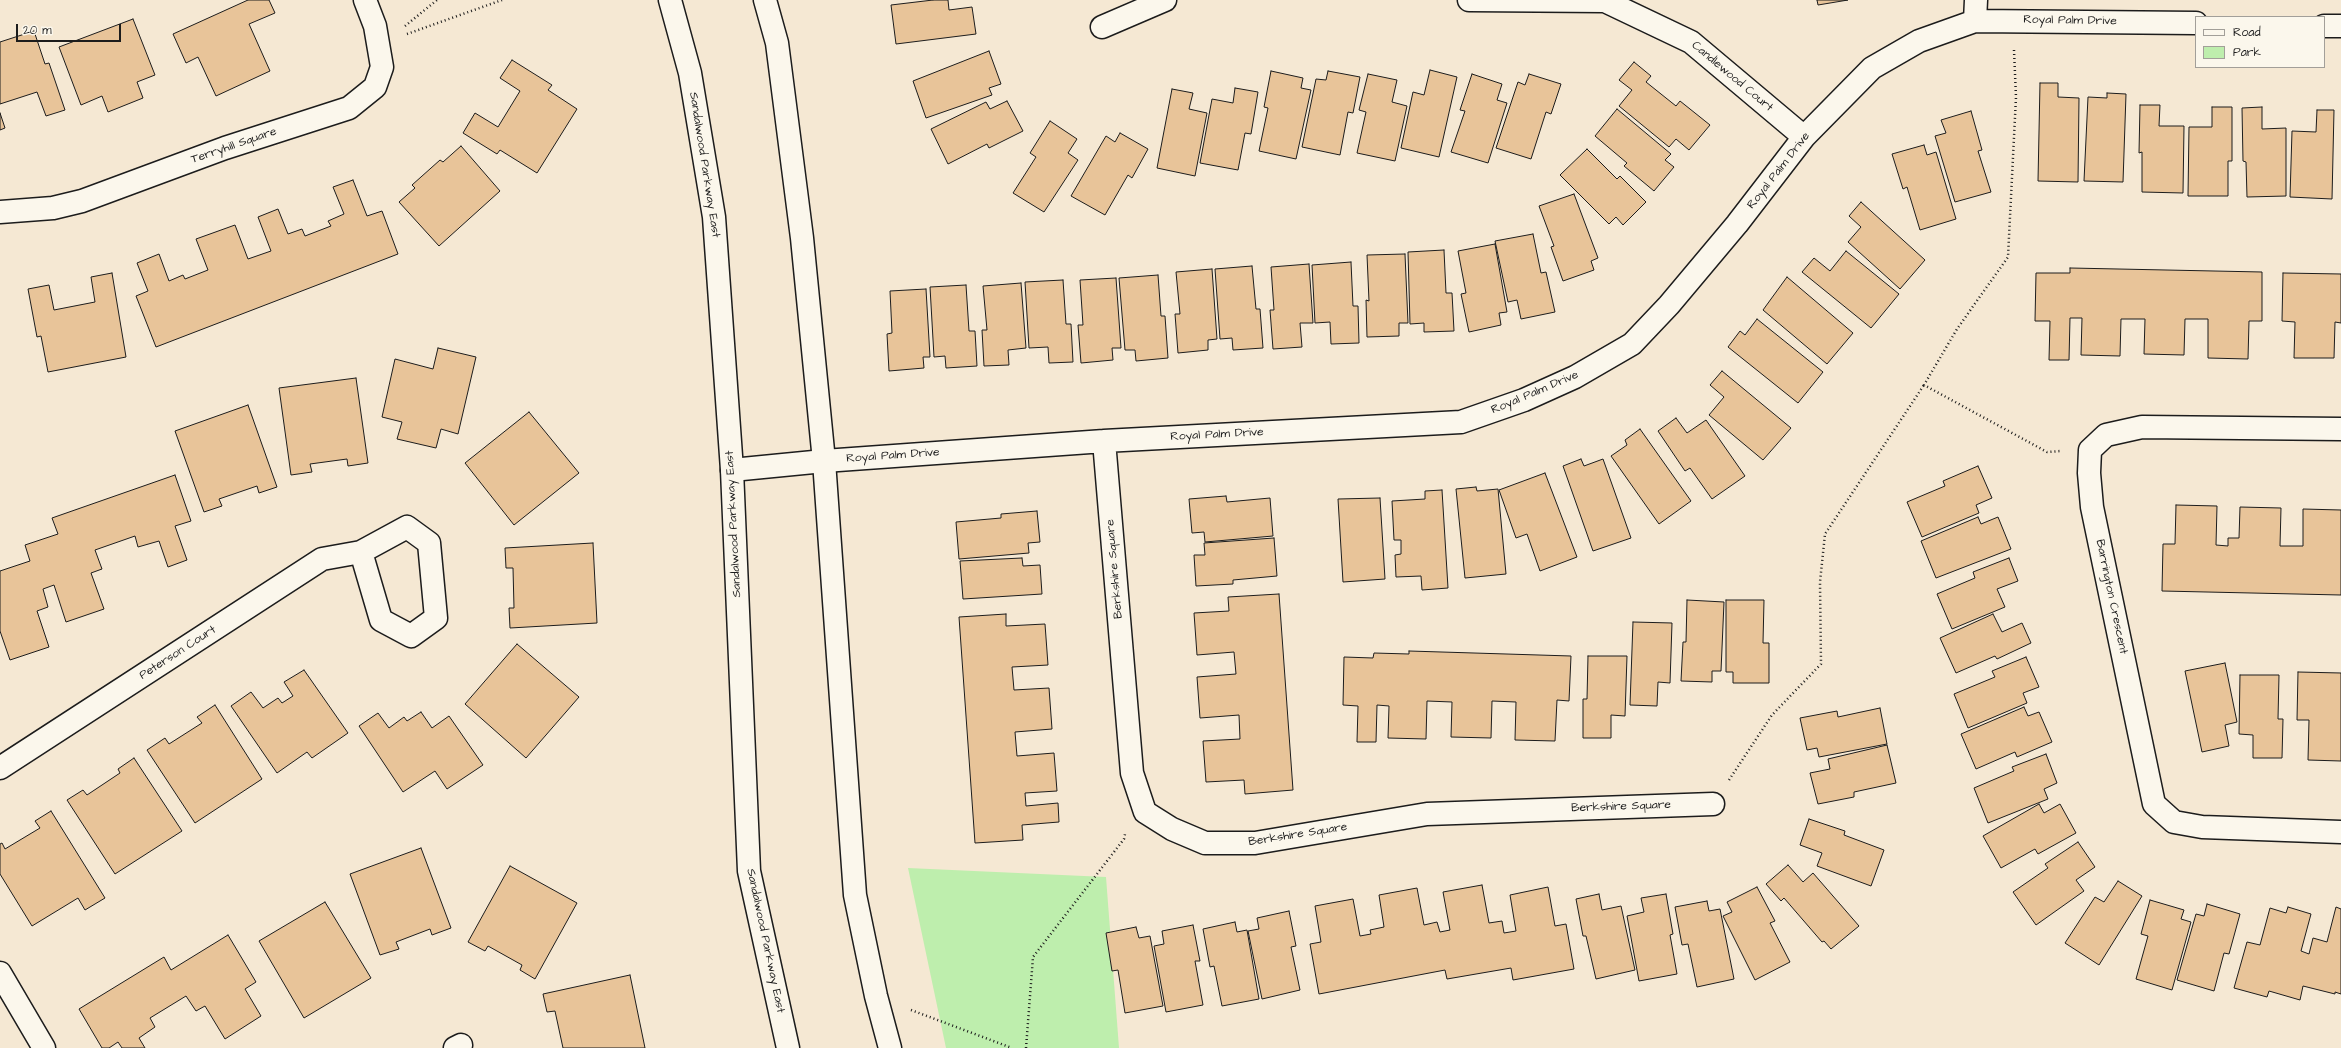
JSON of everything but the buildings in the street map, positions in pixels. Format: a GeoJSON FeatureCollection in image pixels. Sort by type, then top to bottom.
{"type":"FeatureCollection","features":[{"type":"Feature","properties":{"kind":"street","name":"Terryhill Square"},"geometry":{"type":"LineString","coordinates":[[0,212],[53,208],[82,201],[225,148],[349,108],[375,87],[382,67],[376,26],[365,0]]}},
{"type":"Feature","properties":{"kind":"street","name":"Sandalwood Parkway East"},"geometry":{"type":"LineString","coordinates":[[670,0],[690,74],[714,217],[732,470],[749,871],[788,1048]]}},
{"type":"Feature","properties":{"kind":"street"},"geometry":{"type":"LineString","coordinates":[[764,0],[777,43],[802,238],[824,461],[855,895],[876,996],[890,1048]]}},
{"type":"Feature","properties":{"kind":"street"},"geometry":{"type":"LineString","coordinates":[[1102,27],[1165,0]]}},
{"type":"Feature","properties":{"kind":"street","name":"Candlewood Court"},"geometry":{"type":"LineString","coordinates":[[1469,0],[1605,1],[1691,42],[1804,137]]}},
{"type":"Feature","properties":{"kind":"street","name":"Royal Palm Drive"},"geometry":{"type":"LineString","coordinates":[[732,470],[824,461],[1104,441],[1461,422],[1524,400],[1575,376],[1632,344],[1669,305],[1737,224],[1804,137],[1872,68],[1975,10],[2195,23]]}},
{"type":"Feature","properties":{"kind":"street"},"geometry":{"type":"LineString","coordinates":[[2325,26],[2341,26]]}},
{"type":"Feature","properties":{"kind":"street"},"geometry":{"type":"LineString","coordinates":[[2090,450],[2106,435],[2142,426],[2341,429]]}},
{"type":"Feature","properties":{"kind":"street","name":"Berkshire Square"},"geometry":{"type":"LineString","coordinates":[[1104,441],[1132,773],[1145,812],[1172,829],[1205,843],[1255,843],[1427,814],[1713,804]]}},
{"type":"Feature","properties":{"kind":"street","name":"Barrington Crescent"},"geometry":{"type":"LineString","coordinates":[[2090,450],[2089,473],[2092,507],[2154,804],[2174,822],[2202,827],[2341,832]]}},
{"type":"Feature","properties":{"kind":"street","name":"Peterson Court"},"geometry":{"type":"LineString","coordinates":[[0,768],[322,559],[361,552],[407,527],[429,543],[436,618],[411,636],[381,620],[361,552]]}},
{"type":"Feature","properties":{"kind":"street"},"geometry":{"type":"LineString","coordinates":[[0,973],[44,1048]]}},
{"type":"Feature","properties":{"kind":"path"},"geometry":{"type":"LineString","coordinates":[[380,47],[437,0]]}},
{"type":"Feature","properties":{"kind":"path"},"geometry":{"type":"LineString","coordinates":[[380,47],[411,32],[502,0]]}},
{"type":"Feature","properties":{"kind":"path"},"geometry":{"type":"LineString","coordinates":[[1713,804],[1772,715],[1821,664],[1820,582],[1825,534],[1924,386],[1957,329],[2008,257],[2016,97],[2013,44]]}},
{"type":"Feature","properties":{"kind":"path"},"geometry":{"type":"LineString","coordinates":[[1924,386],[2047,452],[2090,450]]}},
{"type":"Feature","properties":{"kind":"path"},"geometry":{"type":"LineString","coordinates":[[1026,1048],[1033,957],[1124,839],[1125,832]]}},
{"type":"Feature","properties":{"kind":"path"},"geometry":{"type":"LineString","coordinates":[[876,996],[1012,1048]]}},
{"type":"Feature","properties":{"kind":"green space"},"geometry":{"type":"Polygon","coordinates":[[[908,868],[1106,877],[1119,1048],[946,1048],[908,868]]]}}]}
